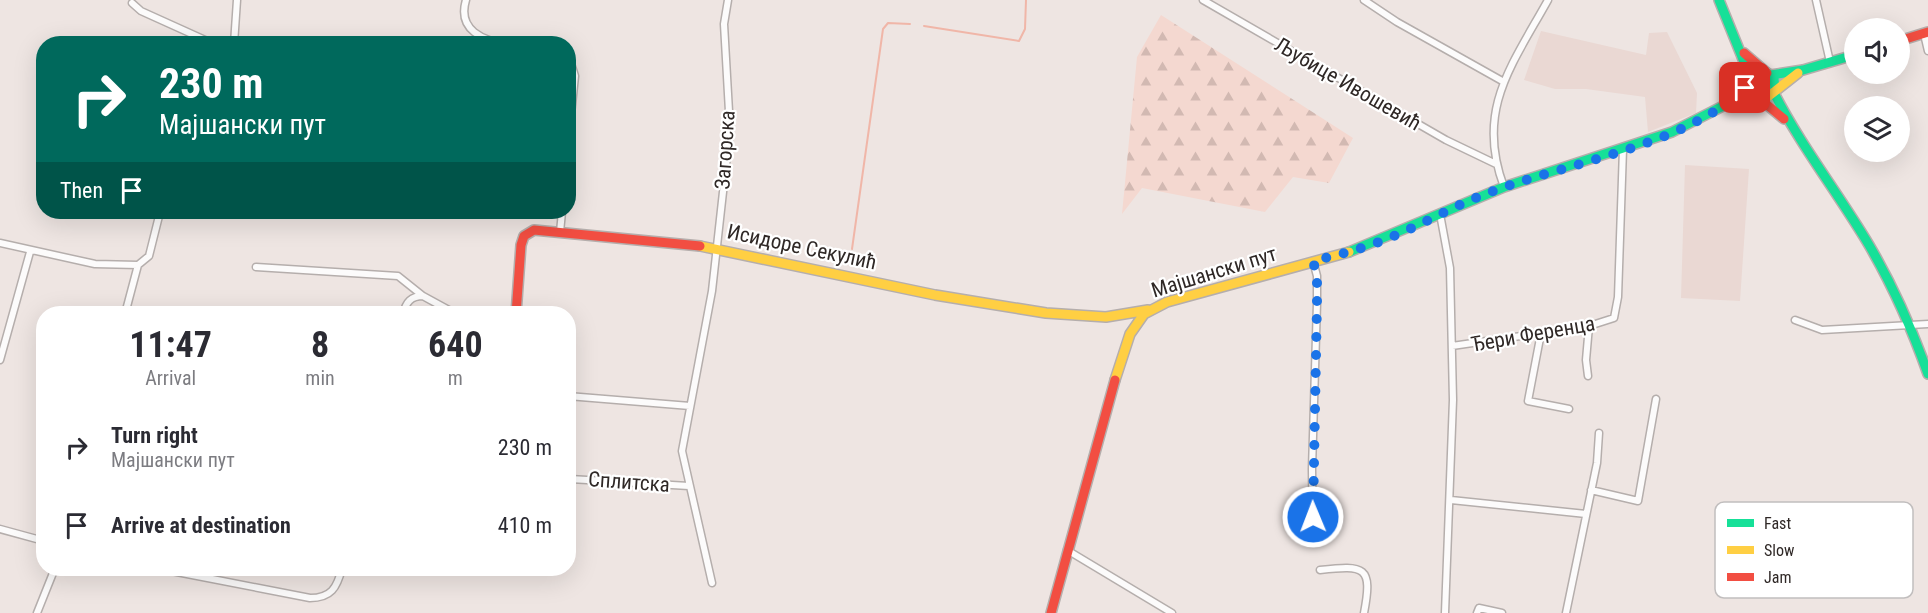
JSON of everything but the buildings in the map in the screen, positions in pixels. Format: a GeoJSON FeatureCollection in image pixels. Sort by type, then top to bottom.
{"type":"FeatureCollection","features":[{"type":"Feature","properties":{"kind":"street"},"geometry":{"type":"LineString","coordinates":[[235,36],[237,0]]}},
{"type":"Feature","properties":{"kind":"street"},"geometry":{"type":"LineString","coordinates":[[466,0],[465,17],[474,33],[480,36]]}},
{"type":"Feature","properties":{"kind":"street","name":"Загорска"},"geometry":{"type":"LineString","coordinates":[[712,583],[682,451],[712,291],[730,129],[724,24],[728,0]]}},
{"type":"Feature","properties":{"kind":"street","name":"Љубице Ивошевић"},"geometry":{"type":"LineString","coordinates":[[1203,0],[1446,140],[1496,164]]}},
{"type":"Feature","properties":{"kind":"street"},"geometry":{"type":"LineString","coordinates":[[1364,0],[1397,22],[1503,82]]}},
{"type":"Feature","properties":{"kind":"street"},"geometry":{"type":"LineString","coordinates":[[1504,187],[1496,164],[1492,130],[1503,82],[1548,0]]}},
{"type":"Feature","properties":{"kind":"street"},"geometry":{"type":"LineString","coordinates":[[1719,0],[1750,80],[1751,92],[1791,126]]}},
{"type":"Feature","properties":{"kind":"street"},"geometry":{"type":"LineString","coordinates":[[1816,0],[1830,62]]}},
{"type":"Feature","properties":{"kind":"street"},"geometry":{"type":"LineString","coordinates":[[132,3],[141,11],[196,36]]}},
{"type":"Feature","properties":{"kind":"street"},"geometry":{"type":"LineString","coordinates":[[1910,38],[1926,33],[1928,51]]}},
{"type":"Feature","properties":{"kind":"street"},"geometry":{"type":"LineString","coordinates":[[1738,47],[1776,82],[1774,92],[1791,126],[1869,245],[1910,324],[1928,374]]}},
{"type":"Feature","properties":{"kind":"street"},"geometry":{"type":"LineString","coordinates":[[1750,80],[1758,73],[1803,70],[1844,58]]}},
{"type":"Feature","properties":{"kind":"street"},"geometry":{"type":"LineString","coordinates":[[1758,99],[1769,98],[1803,70]]}},
{"type":"Feature","properties":{"kind":"street","name":"Мајшански пут"},"geometry":{"type":"LineString","coordinates":[[1723,106],[1750,80]]}},
{"type":"Feature","properties":{"kind":"street","name":"Мајшански пут"},"geometry":{"type":"LineString","coordinates":[[1051,613],[1104,416],[1130,334],[1138,320],[1150,309],[1362,249],[1504,187],[1672,132],[1723,106],[1758,99]]}},
{"type":"Feature","properties":{"kind":"street","name":"Ђери Ференца"},"geometry":{"type":"LineString","coordinates":[[1452,346],[1589,326],[1614,318],[1618,297],[1623,149]]}},
{"type":"Feature","properties":{"kind":"street","name":"Ђери Ференца"},"geometry":{"type":"LineString","coordinates":[[1440,214],[1450,268],[1454,437],[1445,613]]}},
{"type":"Feature","properties":{"kind":"street"},"geometry":{"type":"LineString","coordinates":[[0,243],[30,252],[95,264],[138,264],[149,256],[158,219]]}},
{"type":"Feature","properties":{"kind":"street"},"geometry":{"type":"LineString","coordinates":[[560,232],[561,219]]}},
{"type":"Feature","properties":{"kind":"street","name":"Исидоре Секулић"},"geometry":{"type":"LineString","coordinates":[[516,306],[518,260],[524,236],[534,231],[716,247],[935,295],[1046,313],[1106,316],[1150,309]]}},
{"type":"Feature","properties":{"kind":"street"},"geometry":{"type":"LineString","coordinates":[[0,360],[30,252]]}},
{"type":"Feature","properties":{"kind":"street"},"geometry":{"type":"LineString","coordinates":[[1313,261],[1317,276],[1317,303],[1312,470],[1313,541]]}},
{"type":"Feature","properties":{"kind":"street"},"geometry":{"type":"LineString","coordinates":[[127,306],[138,264]]}},
{"type":"Feature","properties":{"kind":"street"},"geometry":{"type":"LineString","coordinates":[[256,267],[398,276],[423,296],[441,306]]}},
{"type":"Feature","properties":{"kind":"street"},"geometry":{"type":"LineString","coordinates":[[405,306],[410,299],[423,296]]}},
{"type":"Feature","properties":{"kind":"street"},"geometry":{"type":"LineString","coordinates":[[1795,320],[1822,330],[1928,324]]}},
{"type":"Feature","properties":{"kind":"street"},"geometry":{"type":"LineString","coordinates":[[1588,376],[1586,360],[1589,326]]}},
{"type":"Feature","properties":{"kind":"street"},"geometry":{"type":"LineString","coordinates":[[1541,333],[1528,401],[1569,409]]}},
{"type":"Feature","properties":{"kind":"street"},"geometry":{"type":"LineString","coordinates":[[576,397],[690,406]]}},
{"type":"Feature","properties":{"kind":"street"},"geometry":{"type":"LineString","coordinates":[[1591,490],[1638,501],[1656,399]]}},
{"type":"Feature","properties":{"kind":"street"},"geometry":{"type":"LineString","coordinates":[[1566,613],[1591,490],[1599,433]]}},
{"type":"Feature","properties":{"kind":"street","name":"Сплитска"},"geometry":{"type":"LineString","coordinates":[[576,479],[689,486]]}},
{"type":"Feature","properties":{"kind":"street"},"geometry":{"type":"LineString","coordinates":[[1451,500],[1586,514]]}},
{"type":"Feature","properties":{"kind":"street"},"geometry":{"type":"LineString","coordinates":[[0,529],[36,539]]}},
{"type":"Feature","properties":{"kind":"street"},"geometry":{"type":"LineString","coordinates":[[1067,550],[1143,598],[1172,613]]}},
{"type":"Feature","properties":{"kind":"street"},"geometry":{"type":"LineString","coordinates":[[1320,570],[1353,568],[1364,573],[1369,582],[1364,613]]}},
{"type":"Feature","properties":{"kind":"street"},"geometry":{"type":"LineString","coordinates":[[36,613],[52,576]]}},
{"type":"Feature","properties":{"kind":"street"},"geometry":{"type":"LineString","coordinates":[[197,576],[310,598],[324,598],[338,583],[340,576]]}},
{"type":"Feature","properties":{"kind":"street"},"geometry":{"type":"LineString","coordinates":[[1478,611],[1502,613]]}},
{"type":"Feature","properties":{"kind":"shaded area"},"geometry":{"type":"Polygon","coordinates":[[[1541,31],[1646,55],[1649,33],[1667,32],[1697,93],[1696,113],[1648,132],[1645,97],[1586,89],[1555,89],[1524,80],[1541,31]]]}},
{"type":"Feature","properties":{"kind":"shaded area"},"geometry":{"type":"Polygon","coordinates":[[[1685,165],[1749,169],[1740,301],[1681,298],[1685,165]]]}},
{"type":"Feature","properties":{"kind":"green space"},"geometry":{"type":"Polygon","coordinates":[[[1161,15],[1353,138],[1329,183],[1293,177],[1265,212],[1142,188],[1122,214],[1137,57],[1161,15]]]}},
{"type":"Feature","properties":{"kind":"green space"},"geometry":{"type":"Polygon","coordinates":[[[1759,78],[1765,78],[1770,86],[1768,92],[1759,94],[1754,89],[1754,83],[1759,78]]]}},
{"type":"Feature","properties":{"kind":"waterway"},"geometry":{"type":"LineString","coordinates":[[924,26],[1019,41],[1025,29],[1026,0]]}},
{"type":"Feature","properties":{"kind":"waterway"},"geometry":{"type":"LineString","coordinates":[[852,249],[883,29],[888,23],[910,24]]}},
{"type":"Feature","properties":{"kind":"traffic: fast"},"geometry":{"type":"LineString","coordinates":[[1719,0],[1751,79]]}},
{"type":"Feature","properties":{"kind":"traffic: fast"},"geometry":{"type":"LineString","coordinates":[[1771,75],[1803,70],[1844,58]]}},
{"type":"Feature","properties":{"kind":"traffic: fast"},"geometry":{"type":"LineString","coordinates":[[1349,252],[1504,187],[1672,132],[1723,106],[1758,73],[1767,73],[1774,78],[1775,91]]}},
{"type":"Feature","properties":{"kind":"traffic: fast"},"geometry":{"type":"LineString","coordinates":[[1774,93],[1796,132],[1878,260],[1902,308],[1928,374]]}},
{"type":"Feature","properties":{"kind":"traffic: slow"},"geometry":{"type":"LineString","coordinates":[[1750,81],[1749,89],[1753,95],[1765,99],[1798,73]]}},
{"type":"Feature","properties":{"kind":"traffic: slow"},"geometry":{"type":"LineString","coordinates":[[700,246],[935,295],[1046,313],[1106,317],[1148,310]]}},
{"type":"Feature","properties":{"kind":"traffic: slow"},"geometry":{"type":"LineString","coordinates":[[1115,380],[1130,334],[1144,314],[1167,302],[1349,252]]}},
{"type":"Feature","properties":{"kind":"traffic: jam"},"geometry":{"type":"LineString","coordinates":[[1910,38],[1928,32]]}},
{"type":"Feature","properties":{"kind":"traffic: jam"},"geometry":{"type":"LineString","coordinates":[[1744,53],[1767,73]]}},
{"type":"Feature","properties":{"kind":"traffic: jam"},"geometry":{"type":"LineString","coordinates":[[1729,105],[1756,98]]}},
{"type":"Feature","properties":{"kind":"traffic: jam"},"geometry":{"type":"LineString","coordinates":[[1760,99],[1784,119]]}},
{"type":"Feature","properties":{"kind":"traffic: jam"},"geometry":{"type":"LineString","coordinates":[[517,306],[521,245],[524,236],[534,230],[700,246]]}},
{"type":"Feature","properties":{"kind":"traffic: jam"},"geometry":{"type":"LineString","coordinates":[[1051,613],[1115,380]]}},
{"type":"Feature","properties":{"kind":"route"},"geometry":{"type":"LineString","coordinates":[[1313,517],[1312,470],[1317,303],[1317,276],[1313,261],[1362,249],[1485,194],[1672,132],[1723,106],[1745,88]]}}]}
